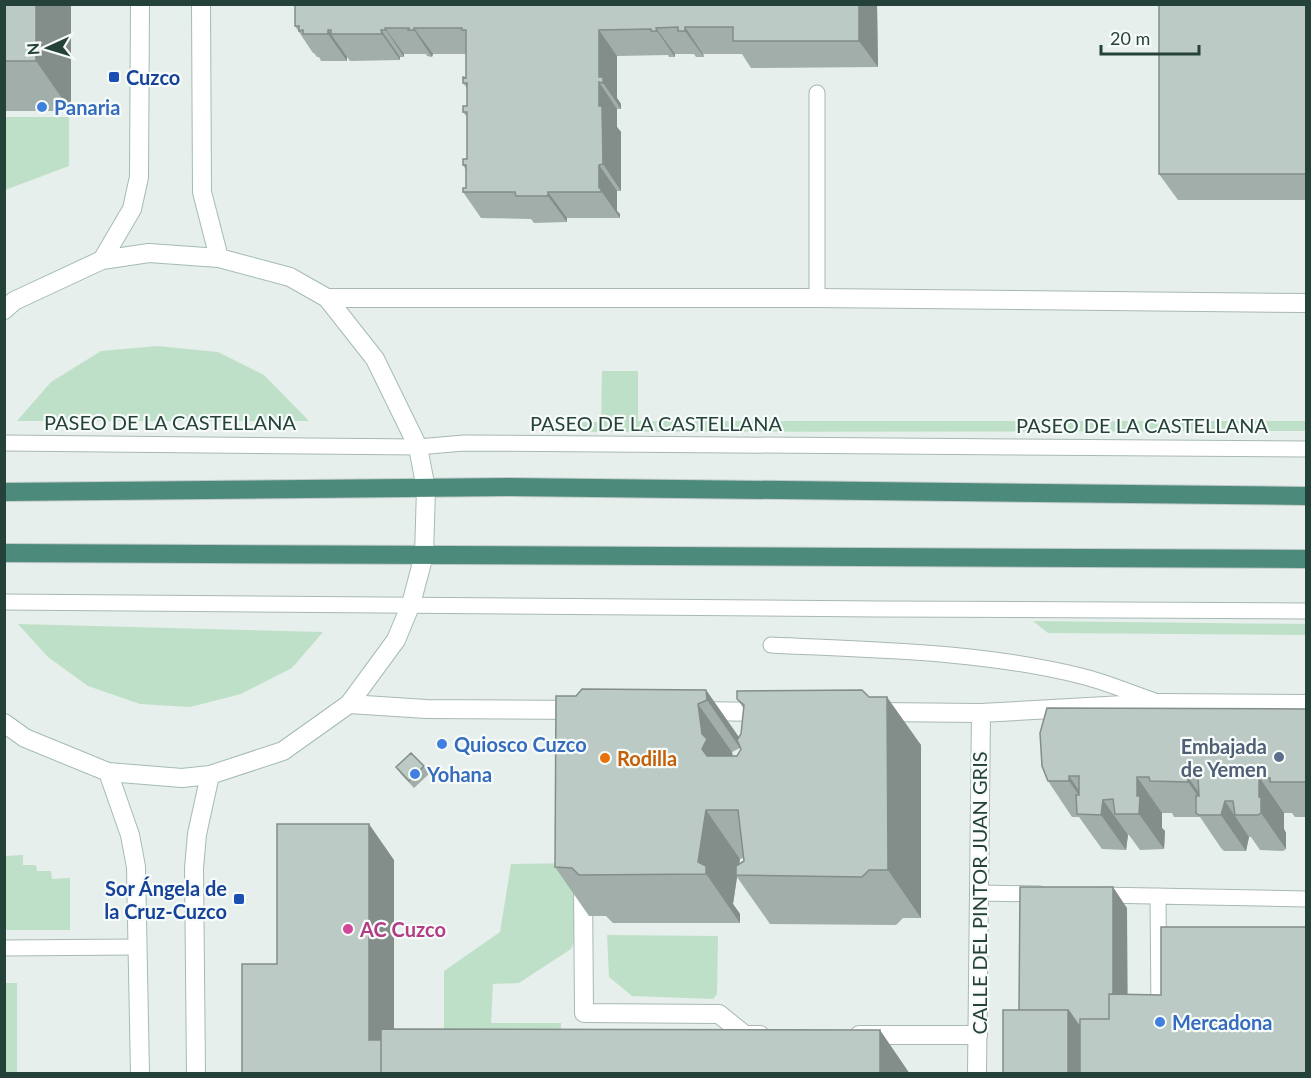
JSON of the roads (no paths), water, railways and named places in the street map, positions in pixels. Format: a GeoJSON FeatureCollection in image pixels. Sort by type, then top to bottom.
{"type":"FeatureCollection","features":[{"type":"Feature","properties":{"kind":"highway"},"geometry":{"type":"LineString","coordinates":[[4,492],[508,487],[1306,496]]}},
{"type":"Feature","properties":{"kind":"highway"},"geometry":{"type":"LineString","coordinates":[[4,553],[1306,559]]}},
{"type":"Feature","properties":{"kind":"street"},"geometry":{"type":"LineString","coordinates":[[102,260],[132,209],[139,177],[140,4]]}},
{"type":"Feature","properties":{"kind":"street"},"geometry":{"type":"LineString","coordinates":[[201,4],[202,192],[219,258]]}},
{"type":"Feature","properties":{"kind":"street"},"geometry":{"type":"LineString","coordinates":[[4,723],[25,738],[108,772],[182,778],[210,775],[282,751],[348,704],[396,640],[411,604],[424,555],[426,489],[418,447],[375,359],[327,298],[290,277],[219,258],[148,253],[102,260],[8,304]]}},
{"type":"Feature","properties":{"kind":"street"},"geometry":{"type":"LineString","coordinates":[[327,298],[817,298],[1306,303]]}},
{"type":"Feature","properties":{"kind":"street"},"geometry":{"type":"LineString","coordinates":[[853,712],[981,712],[1159,703],[1306,704]]}},
{"type":"Feature","properties":{"kind":"street"},"geometry":{"type":"LineString","coordinates":[[348,704],[586,714]]}},
{"type":"Feature","properties":{"kind":"street"},"geometry":{"type":"LineString","coordinates":[[677,711],[783,712]]}},
{"type":"Feature","properties":{"kind":"street","name":"CALLE DEL PINTOR JUAN GRIS"},"geometry":{"type":"LineString","coordinates":[[977,1074],[981,712]]}},
{"type":"Feature","properties":{"kind":"street"},"geometry":{"type":"LineString","coordinates":[[108,772],[130,835],[136,867],[140,1074]]}},
{"type":"Feature","properties":{"kind":"street"},"geometry":{"type":"LineString","coordinates":[[196,1074],[194,868],[197,834],[210,775]]}},
{"type":"Feature","properties":{"kind":"street"},"geometry":{"type":"LineString","coordinates":[[583,873],[584,1013],[719,1014],[745,1035],[780,1035]]}},
{"type":"Feature","properties":{"kind":"street"},"geometry":{"type":"LineString","coordinates":[[838,1035],[978,1035]]}},
{"type":"Feature","properties":{"kind":"lane"},"geometry":{"type":"LineString","coordinates":[[817,93],[817,298]]}},
{"type":"Feature","properties":{"kind":"lane","name":"PASEO DE LA CASTELLANA"},"geometry":{"type":"LineString","coordinates":[[4,443],[418,447],[464,443],[1306,449]]}},
{"type":"Feature","properties":{"kind":"lane"},"geometry":{"type":"LineString","coordinates":[[4,602],[411,604],[605,608],[1306,611]]}},
{"type":"Feature","properties":{"kind":"lane"},"geometry":{"type":"LineString","coordinates":[[771,645],[909,652],[1029,664],[1084,676],[1159,703]]}},
{"type":"Feature","properties":{"kind":"lane"},"geometry":{"type":"LineString","coordinates":[[979,893],[1050,894]]}},
{"type":"Feature","properties":{"kind":"lane"},"geometry":{"type":"LineString","coordinates":[[1086,895],[1306,899]]}},
{"type":"Feature","properties":{"kind":"lane"},"geometry":{"type":"LineString","coordinates":[[1158,896],[1159,1019]]}},
{"type":"Feature","properties":{"kind":"lane"},"geometry":{"type":"LineString","coordinates":[[4,948],[136,947]]}},
{"type":"Feature","properties":{"kind":"place","name":"Cuzco"},"geometry":{"type":"Point","coordinates":[114,77]}},
{"type":"Feature","properties":{"kind":"place","name":"Panaria"},"geometry":{"type":"Point","coordinates":[42,107]}},
{"type":"Feature","properties":{"kind":"place","name":"Quiosco Cuzco"},"geometry":{"type":"Point","coordinates":[442,744]}},
{"type":"Feature","properties":{"kind":"place","name":"Embajada de Yemen"},"geometry":{"type":"Point","coordinates":[1279,757]}},
{"type":"Feature","properties":{"kind":"place","name":"Rodilla"},"geometry":{"type":"Point","coordinates":[605,758]}},
{"type":"Feature","properties":{"kind":"place","name":"Yohana"},"geometry":{"type":"Point","coordinates":[415,774]}},
{"type":"Feature","properties":{"kind":"place","name":"Sor Ángela de la Cruz-Cuzco"},"geometry":{"type":"Point","coordinates":[239,899]}},
{"type":"Feature","properties":{"kind":"place","name":"AC Cuzco"},"geometry":{"type":"Point","coordinates":[348,929]}},
{"type":"Feature","properties":{"kind":"place","name":"Mercadona"},"geometry":{"type":"Point","coordinates":[1160,1022]}}]}
